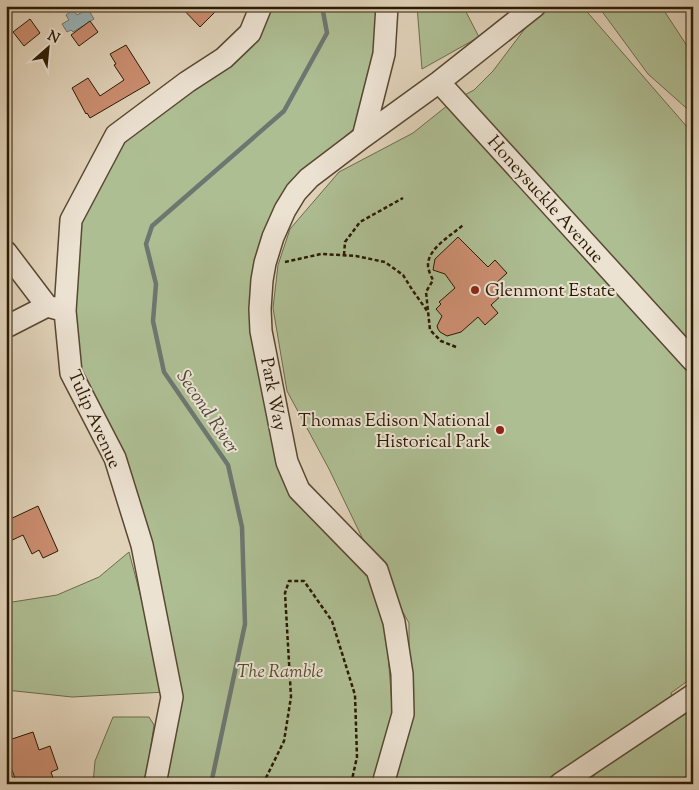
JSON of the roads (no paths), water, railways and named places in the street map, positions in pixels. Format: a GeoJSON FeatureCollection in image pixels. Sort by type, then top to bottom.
{"type":"FeatureCollection","features":[{"type":"Feature","properties":{"kind":"street","name":"Tulip Avenue"},"geometry":{"type":"LineString","coordinates":[[156,784],[172,697],[142,545],[115,458],[71,373],[56,308],[71,220],[116,135],[187,82],[224,58],[250,33],[261,6]]}},
{"type":"Feature","properties":{"kind":"street"},"geometry":{"type":"LineString","coordinates":[[363,138],[384,54],[387,6]]}},
{"type":"Feature","properties":{"kind":"street","name":"Park Way"},"geometry":{"type":"LineString","coordinates":[[383,784],[403,714],[402,674],[394,622],[377,570],[298,490],[286,462],[261,331],[260,308],[264,266],[273,237],[285,210],[296,192],[310,178],[439,82],[535,6]]}},
{"type":"Feature","properties":{"kind":"street","name":"Honeysuckle Avenue"},"geometry":{"type":"LineString","coordinates":[[439,82],[693,361]]}},
{"type":"Feature","properties":{"kind":"street"},"geometry":{"type":"LineString","coordinates":[[6,252],[56,308],[6,327]]}},
{"type":"Feature","properties":{"kind":"street"},"geometry":{"type":"LineString","coordinates":[[560,784],[693,695]]}},
{"type":"Feature","properties":{"kind":"water"},"geometry":{"type":"Polygon","coordinates":[[[88,9],[94,19],[73,32],[71,30],[67,32],[62,24],[69,20],[66,15],[73,10],[77,15],[88,9]]]}},
{"type":"Feature","properties":{"kind":"waterway","name":"Second River"},"geometry":{"type":"LineString","coordinates":[[211,784],[245,624],[242,527],[228,465],[164,372],[153,321],[156,284],[146,244],[152,226],[284,111],[327,33],[322,6]]}},
{"type":"Feature","properties":{"kind":"place","name":"Glenmont Estate"},"geometry":{"type":"Point","coordinates":[475,290]}},
{"type":"Feature","properties":{"kind":"place","name":"Thomas Edison National Historical Park"},"geometry":{"type":"Point","coordinates":[500,430]}},
{"type":"Feature","properties":{"kind":"park label","name":"The Ramble"},"geometry":{"type":"Point","coordinates":[280,671]}}]}
